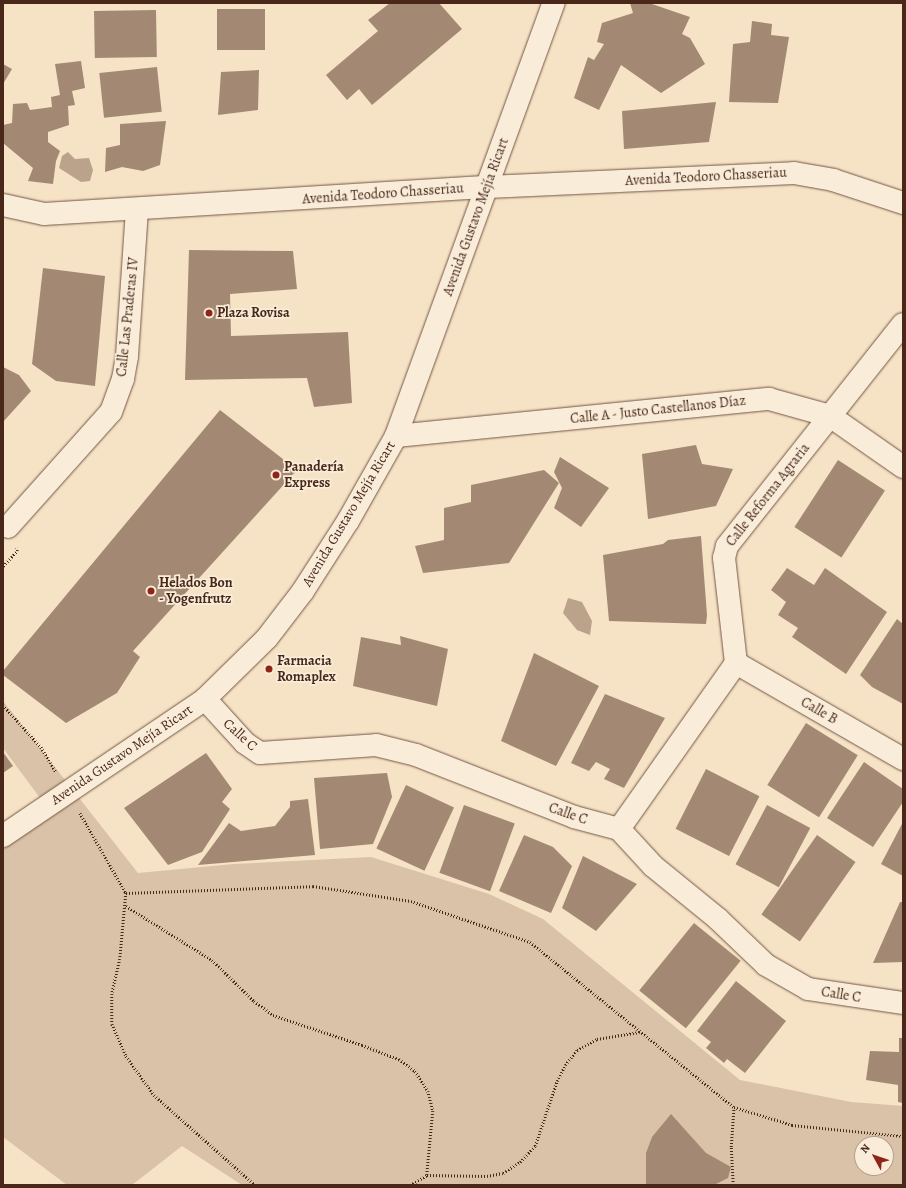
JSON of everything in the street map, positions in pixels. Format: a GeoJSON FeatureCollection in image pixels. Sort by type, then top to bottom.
{"type":"FeatureCollection","features":[{"type":"Feature","properties":{"kind":"street","name":"Avenida Gustavo Mejía Ricart"},"geometry":{"type":"LineString","coordinates":[[3,836],[205,699],[267,638],[303,591],[348,521],[396,436],[554,3]]}},
{"type":"Feature","properties":{"kind":"street","name":"Avenida Teodoro Chasseriau"},"geometry":{"type":"LineString","coordinates":[[3,205],[44,214],[137,210],[488,187],[794,172],[833,180],[903,203]]}},
{"type":"Feature","properties":{"kind":"street","name":"Calle Las Praderas IV"},"geometry":{"type":"LineString","coordinates":[[8,527],[111,412],[123,378],[127,356],[137,210]]}},
{"type":"Feature","properties":{"kind":"street","name":"Calle Reforma Agraria"},"geometry":{"type":"LineString","coordinates":[[736,662],[724,558],[727,546],[903,324]]}},
{"type":"Feature","properties":{"kind":"street","name":"Calle A - Justo Castellanos Díaz"},"geometry":{"type":"LineString","coordinates":[[396,436],[769,399],[830,416],[903,467]]}},
{"type":"Feature","properties":{"kind":"street","name":"Calle B"},"geometry":{"type":"LineString","coordinates":[[736,662],[903,759]]}},
{"type":"Feature","properties":{"kind":"street"},"geometry":{"type":"LineString","coordinates":[[619,829],[736,662]]}},
{"type":"Feature","properties":{"kind":"street","name":"Calle C"},"geometry":{"type":"LineString","coordinates":[[205,699],[245,743],[260,753],[376,745],[416,755],[574,817],[619,829],[653,866],[718,919],[766,965],[808,989],[903,1004]]}},
{"type":"Feature","properties":{"kind":"path"},"geometry":{"type":"LineString","coordinates":[[3,705],[42,747],[126,893],[126,906],[112,994],[112,1024],[126,1056],[154,1095],[255,1185]]}},
{"type":"Feature","properties":{"kind":"path"},"geometry":{"type":"LineString","coordinates":[[126,893],[313,886],[411,901],[530,942],[639,1032],[734,1107],[792,1125],[903,1136]]}},
{"type":"Feature","properties":{"kind":"path"},"geometry":{"type":"LineString","coordinates":[[126,906],[212,960],[254,1001],[273,1015],[399,1059],[416,1072],[428,1091],[433,1111],[427,1175]]}},
{"type":"Feature","properties":{"kind":"path"},"geometry":{"type":"LineString","coordinates":[[410,1185],[427,1175],[486,1176],[503,1173],[520,1162],[535,1146],[556,1081],[565,1064],[577,1050],[597,1040],[639,1032]]}},
{"type":"Feature","properties":{"kind":"path"},"geometry":{"type":"LineString","coordinates":[[733,1185],[731,1147],[734,1107]]}},
{"type":"Feature","properties":{"kind":"shaded area"},"geometry":{"type":"Polygon","coordinates":[[[68,152],[75,159],[89,158],[93,170],[90,181],[81,182],[59,168],[62,156],[68,152]]]}},
{"type":"Feature","properties":{"kind":"shaded area"},"geometry":{"type":"Polygon","coordinates":[[[568,598],[582,602],[592,621],[590,635],[577,630],[563,613],[568,598]]]}},
{"type":"Feature","properties":{"kind":"shaded area"},"geometry":{"type":"Polygon","coordinates":[[[3,701],[138,873],[234,864],[371,857],[489,894],[543,919],[740,1080],[851,1102],[903,1106],[903,1185],[242,1185],[182,1146],[132,1185],[67,1185],[3,1137],[3,841],[49,810],[3,748],[3,701]]]}},
{"type":"Feature","properties":{"kind":"building"},"geometry":{"type":"Polygon","coordinates":[[[390,3],[439,3],[462,29],[372,105],[359,89],[347,100],[326,75],[378,31],[368,20],[390,3]]]}},
{"type":"Feature","properties":{"kind":"building"},"geometry":{"type":"Polygon","coordinates":[[[630,3],[649,3],[690,17],[682,34],[690,38],[705,64],[661,93],[621,65],[599,110],[574,98],[588,57],[594,60],[604,44],[597,42],[602,23],[633,13],[630,3]]]}},
{"type":"Feature","properties":{"kind":"building"},"geometry":{"type":"Polygon","coordinates":[[[217,9],[265,9],[265,50],[217,50],[217,9]]]}},
{"type":"Feature","properties":{"kind":"building"},"geometry":{"type":"Polygon","coordinates":[[[156,10],[157,57],[95,58],[94,11],[156,10]]]}},
{"type":"Feature","properties":{"kind":"building"},"geometry":{"type":"Polygon","coordinates":[[[752,21],[772,24],[771,35],[789,37],[778,103],[729,102],[733,44],[750,42],[752,21]]]}},
{"type":"Feature","properties":{"kind":"building"},"geometry":{"type":"Polygon","coordinates":[[[81,61],[85,88],[72,91],[75,105],[68,106],[69,125],[48,132],[48,142],[60,151],[56,161],[53,184],[28,181],[33,168],[3,143],[3,125],[12,123],[13,104],[27,103],[30,110],[52,107],[51,97],[60,95],[55,64],[81,61]]]}},
{"type":"Feature","properties":{"kind":"building"},"geometry":{"type":"Polygon","coordinates":[[[3,64],[12,69],[3,84],[3,64]]]}},
{"type":"Feature","properties":{"kind":"building"},"geometry":{"type":"Polygon","coordinates":[[[157,67],[162,112],[104,118],[99,73],[157,67]]]}},
{"type":"Feature","properties":{"kind":"building"},"geometry":{"type":"Polygon","coordinates":[[[259,70],[258,110],[218,115],[221,72],[259,70]]]}},
{"type":"Feature","properties":{"kind":"building"},"geometry":{"type":"Polygon","coordinates":[[[716,102],[709,142],[624,149],[622,111],[716,102]]]}},
{"type":"Feature","properties":{"kind":"building"},"geometry":{"type":"Polygon","coordinates":[[[166,121],[160,165],[143,171],[122,167],[105,172],[106,148],[120,145],[120,124],[166,121]]]}},
{"type":"Feature","properties":{"kind":"building","name":"Plaza Rovisa"},"geometry":{"type":"Polygon","coordinates":[[[189,250],[293,251],[297,289],[230,294],[231,336],[348,332],[352,403],[314,407],[307,378],[185,380],[189,250]]]}},
{"type":"Feature","properties":{"kind":"building"},"geometry":{"type":"Polygon","coordinates":[[[43,268],[105,276],[95,386],[56,381],[32,364],[43,268]]]}},
{"type":"Feature","properties":{"kind":"building"},"geometry":{"type":"Polygon","coordinates":[[[3,367],[19,375],[31,391],[3,422],[3,367]]]}},
{"type":"Feature","properties":{"kind":"building"},"geometry":{"type":"Polygon","coordinates":[[[220,410],[297,470],[133,651],[140,657],[117,693],[66,723],[3,675],[3,671],[220,410]]]}},
{"type":"Feature","properties":{"kind":"building"},"geometry":{"type":"Polygon","coordinates":[[[696,445],[702,464],[733,469],[716,506],[648,519],[642,454],[696,445]]]}},
{"type":"Feature","properties":{"kind":"building"},"geometry":{"type":"Polygon","coordinates":[[[560,457],[609,488],[581,527],[554,508],[562,488],[554,472],[560,457]]]}},
{"type":"Feature","properties":{"kind":"building"},"geometry":{"type":"Polygon","coordinates":[[[838,460],[885,490],[841,558],[794,527],[838,460]]]}},
{"type":"Feature","properties":{"kind":"building"},"geometry":{"type":"Polygon","coordinates":[[[544,470],[559,483],[509,563],[423,573],[415,546],[444,540],[444,508],[471,502],[471,485],[544,470]]]}},
{"type":"Feature","properties":{"kind":"building"},"geometry":{"type":"Polygon","coordinates":[[[701,536],[707,615],[706,624],[609,621],[603,555],[663,544],[668,540],[701,536]]]}},
{"type":"Feature","properties":{"kind":"building"},"geometry":{"type":"Polygon","coordinates":[[[787,568],[814,585],[825,568],[887,612],[846,674],[792,637],[798,628],[778,615],[786,602],[771,590],[787,568]]]}},
{"type":"Feature","properties":{"kind":"building"},"geometry":{"type":"Polygon","coordinates":[[[897,619],[903,624],[903,704],[872,687],[860,675],[897,619]]]}},
{"type":"Feature","properties":{"kind":"building"},"geometry":{"type":"Polygon","coordinates":[[[400,636],[448,649],[437,706],[353,686],[361,637],[401,645],[400,636]]]}},
{"type":"Feature","properties":{"kind":"building"},"geometry":{"type":"Polygon","coordinates":[[[534,653],[599,686],[556,766],[501,741],[534,653]]]}},
{"type":"Feature","properties":{"kind":"building"},"geometry":{"type":"Polygon","coordinates":[[[605,694],[665,718],[624,788],[604,779],[610,769],[596,762],[589,771],[571,763],[605,694]]]}},
{"type":"Feature","properties":{"kind":"building"},"geometry":{"type":"Polygon","coordinates":[[[806,723],[858,755],[819,817],[767,785],[806,723]]]}},
{"type":"Feature","properties":{"kind":"building"},"geometry":{"type":"Polygon","coordinates":[[[3,752],[13,766],[3,773],[3,752]]]}},
{"type":"Feature","properties":{"kind":"building"},"geometry":{"type":"Polygon","coordinates":[[[206,753],[232,789],[222,802],[230,809],[202,852],[168,865],[124,808],[206,753]]]}},
{"type":"Feature","properties":{"kind":"building"},"geometry":{"type":"Polygon","coordinates":[[[864,762],[903,789],[903,802],[873,847],[827,818],[864,762]]]}},
{"type":"Feature","properties":{"kind":"building"},"geometry":{"type":"Polygon","coordinates":[[[706,769],[759,796],[729,856],[676,829],[706,769]]]}},
{"type":"Feature","properties":{"kind":"building"},"geometry":{"type":"Polygon","coordinates":[[[387,773],[392,797],[373,844],[320,849],[314,778],[387,773]]]}},
{"type":"Feature","properties":{"kind":"building"},"geometry":{"type":"Polygon","coordinates":[[[406,785],[454,807],[424,871],[376,848],[406,785]]]}},
{"type":"Feature","properties":{"kind":"building"},"geometry":{"type":"Polygon","coordinates":[[[308,799],[315,855],[198,865],[229,823],[241,831],[275,826],[290,807],[290,801],[308,799]]]}},
{"type":"Feature","properties":{"kind":"building"},"geometry":{"type":"Polygon","coordinates":[[[464,805],[515,823],[490,891],[439,873],[464,805]]]}},
{"type":"Feature","properties":{"kind":"building"},"geometry":{"type":"Polygon","coordinates":[[[767,805],[810,828],[779,887],[736,864],[767,805]]]}},
{"type":"Feature","properties":{"kind":"building"},"geometry":{"type":"Polygon","coordinates":[[[903,822],[903,876],[881,864],[903,822]]]}},
{"type":"Feature","properties":{"kind":"building"},"geometry":{"type":"Polygon","coordinates":[[[524,835],[553,847],[572,866],[551,913],[499,891],[524,835]]]}},
{"type":"Feature","properties":{"kind":"building"},"geometry":{"type":"Polygon","coordinates":[[[817,835],[856,862],[800,941],[761,914],[817,835]]]}},
{"type":"Feature","properties":{"kind":"building"},"geometry":{"type":"Polygon","coordinates":[[[583,856],[637,884],[596,931],[562,908],[583,856]]]}},
{"type":"Feature","properties":{"kind":"building"},"geometry":{"type":"Polygon","coordinates":[[[900,902],[903,902],[903,962],[873,963],[900,902]]]}},
{"type":"Feature","properties":{"kind":"building"},"geometry":{"type":"Polygon","coordinates":[[[694,923],[741,961],[686,1028],[639,991],[694,923]]]}},
{"type":"Feature","properties":{"kind":"building"},"geometry":{"type":"Polygon","coordinates":[[[736,981],[786,1021],[745,1073],[727,1059],[724,1063],[706,1048],[711,1042],[697,1031],[736,981]]]}},
{"type":"Feature","properties":{"kind":"building"},"geometry":{"type":"Polygon","coordinates":[[[899,1038],[903,1038],[903,1103],[898,1102],[898,1085],[866,1080],[870,1051],[899,1052],[899,1038]]]}},
{"type":"Feature","properties":{"kind":"building"},"geometry":{"type":"Polygon","coordinates":[[[671,1114],[706,1153],[731,1167],[728,1178],[714,1185],[646,1185],[646,1153],[652,1137],[671,1114]]]}},
{"type":"Feature","properties":{"kind":"place","name":"Plaza Rovisa"},"geometry":{"type":"Point","coordinates":[209,313]}},
{"type":"Feature","properties":{"kind":"place","name":"Panadería Express"},"geometry":{"type":"Point","coordinates":[276,475]}},
{"type":"Feature","properties":{"kind":"place","name":"Helados Bon - Yogenfrutz"},"geometry":{"type":"Point","coordinates":[151,591]}},
{"type":"Feature","properties":{"kind":"place","name":"Farmacia Romaplex"},"geometry":{"type":"Point","coordinates":[269,669]}}]}
